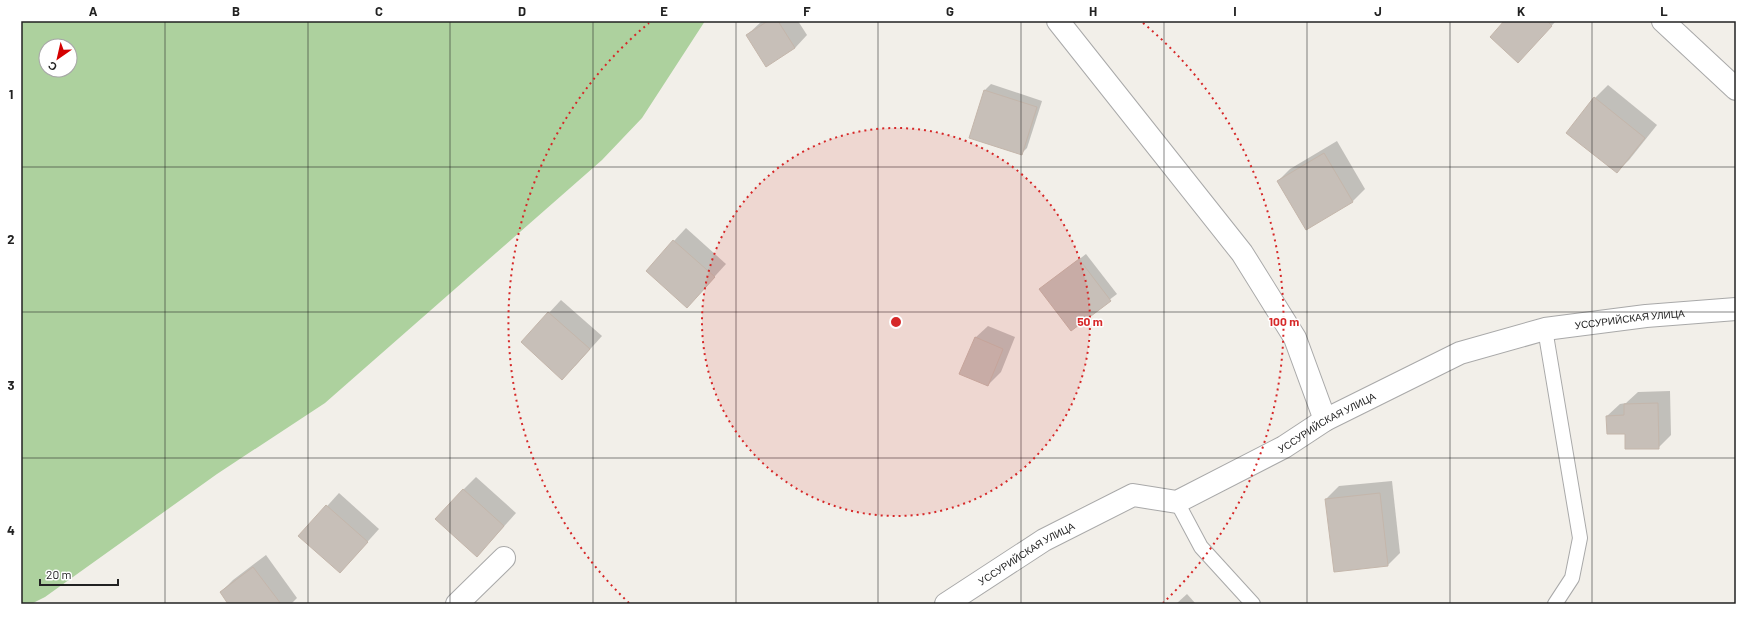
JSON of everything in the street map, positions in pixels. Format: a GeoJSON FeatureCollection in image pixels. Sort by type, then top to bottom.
{"type":"FeatureCollection","features":[{"type":"Feature","properties":{"kind":"street"},"geometry":{"type":"LineString","coordinates":[[1058,21],[1242,253],[1295,338],[1325,420]]}},
{"type":"Feature","properties":{"kind":"street"},"geometry":{"type":"LineString","coordinates":[[1663,21],[1736,89]]}},
{"type":"Feature","properties":{"kind":"street","name":"УССУРИЙСКАЯ УЛИЦА"},"geometry":{"type":"LineString","coordinates":[[946,604],[1044,540],[1132,495],[1177,502],[1284,446],[1325,420],[1460,353],[1545,329],[1646,316],[1736,309]]}},
{"type":"Feature","properties":{"kind":"street"},"geometry":{"type":"LineString","coordinates":[[457,604],[504,558]]}},
{"type":"Feature","properties":{"kind":"lane"},"geometry":{"type":"LineString","coordinates":[[1545,329],[1580,538],[1572,578],[1555,604]]}},
{"type":"Feature","properties":{"kind":"lane"},"geometry":{"type":"LineString","coordinates":[[1177,502],[1201,546],[1253,604]]}},
{"type":"Feature","properties":{"kind":"green space"},"geometry":{"type":"Polygon","coordinates":[[[21,21],[705,21],[642,118],[602,160],[325,403],[217,474],[45,597],[31,604],[21,604],[21,21]]]}},
{"type":"Feature","properties":{"kind":"building"},"geometry":{"type":"Polygon","coordinates":[[[768,21],[778,21],[795,48],[766,67],[746,35],[768,21]]]}},
{"type":"Feature","properties":{"kind":"building"},"geometry":{"type":"Polygon","coordinates":[[[1504,21],[1547,21],[1552,26],[1518,63],[1490,37],[1504,21]]]}},
{"type":"Feature","properties":{"kind":"building"},"geometry":{"type":"Polygon","coordinates":[[[984,90],[1037,107],[1022,155],[969,138],[984,90]]]}},
{"type":"Feature","properties":{"kind":"building"},"geometry":{"type":"Polygon","coordinates":[[[1594,97],[1645,138],[1617,173],[1566,133],[1594,97]]]}},
{"type":"Feature","properties":{"kind":"building"},"geometry":{"type":"Polygon","coordinates":[[[1324,153],[1353,202],[1306,230],[1277,181],[1324,153]]]}},
{"type":"Feature","properties":{"kind":"building"},"geometry":{"type":"Polygon","coordinates":[[[673,240],[715,277],[687,308],[646,271],[673,240]]]}},
{"type":"Feature","properties":{"kind":"building"},"geometry":{"type":"Polygon","coordinates":[[[1079,259],[1111,301],[1071,331],[1039,289],[1079,259]]]}},
{"type":"Feature","properties":{"kind":"building"},"geometry":{"type":"Polygon","coordinates":[[[548,312],[590,349],[562,380],[521,342],[548,312]]]}},
{"type":"Feature","properties":{"kind":"building"},"geometry":{"type":"Polygon","coordinates":[[[975,337],[1003,349],[988,386],[959,374],[975,337]]]}},
{"type":"Feature","properties":{"kind":"building"},"geometry":{"type":"Polygon","coordinates":[[[1658,403],[1659,449],[1625,449],[1625,434],[1607,434],[1606,416],[1624,415],[1624,404],[1658,403]]]}},
{"type":"Feature","properties":{"kind":"building"},"geometry":{"type":"Polygon","coordinates":[[[463,489],[504,526],[477,557],[435,519],[463,489]]]}},
{"type":"Feature","properties":{"kind":"building"},"geometry":{"type":"Polygon","coordinates":[[[1380,493],[1388,566],[1334,572],[1325,499],[1380,493]]]}},
{"type":"Feature","properties":{"kind":"building"},"geometry":{"type":"Polygon","coordinates":[[[326,505],[368,542],[340,573],[298,536],[326,505]]]}},
{"type":"Feature","properties":{"kind":"building"},"geometry":{"type":"Polygon","coordinates":[[[253,567],[281,604],[228,604],[220,592],[253,567]]]}}]}
